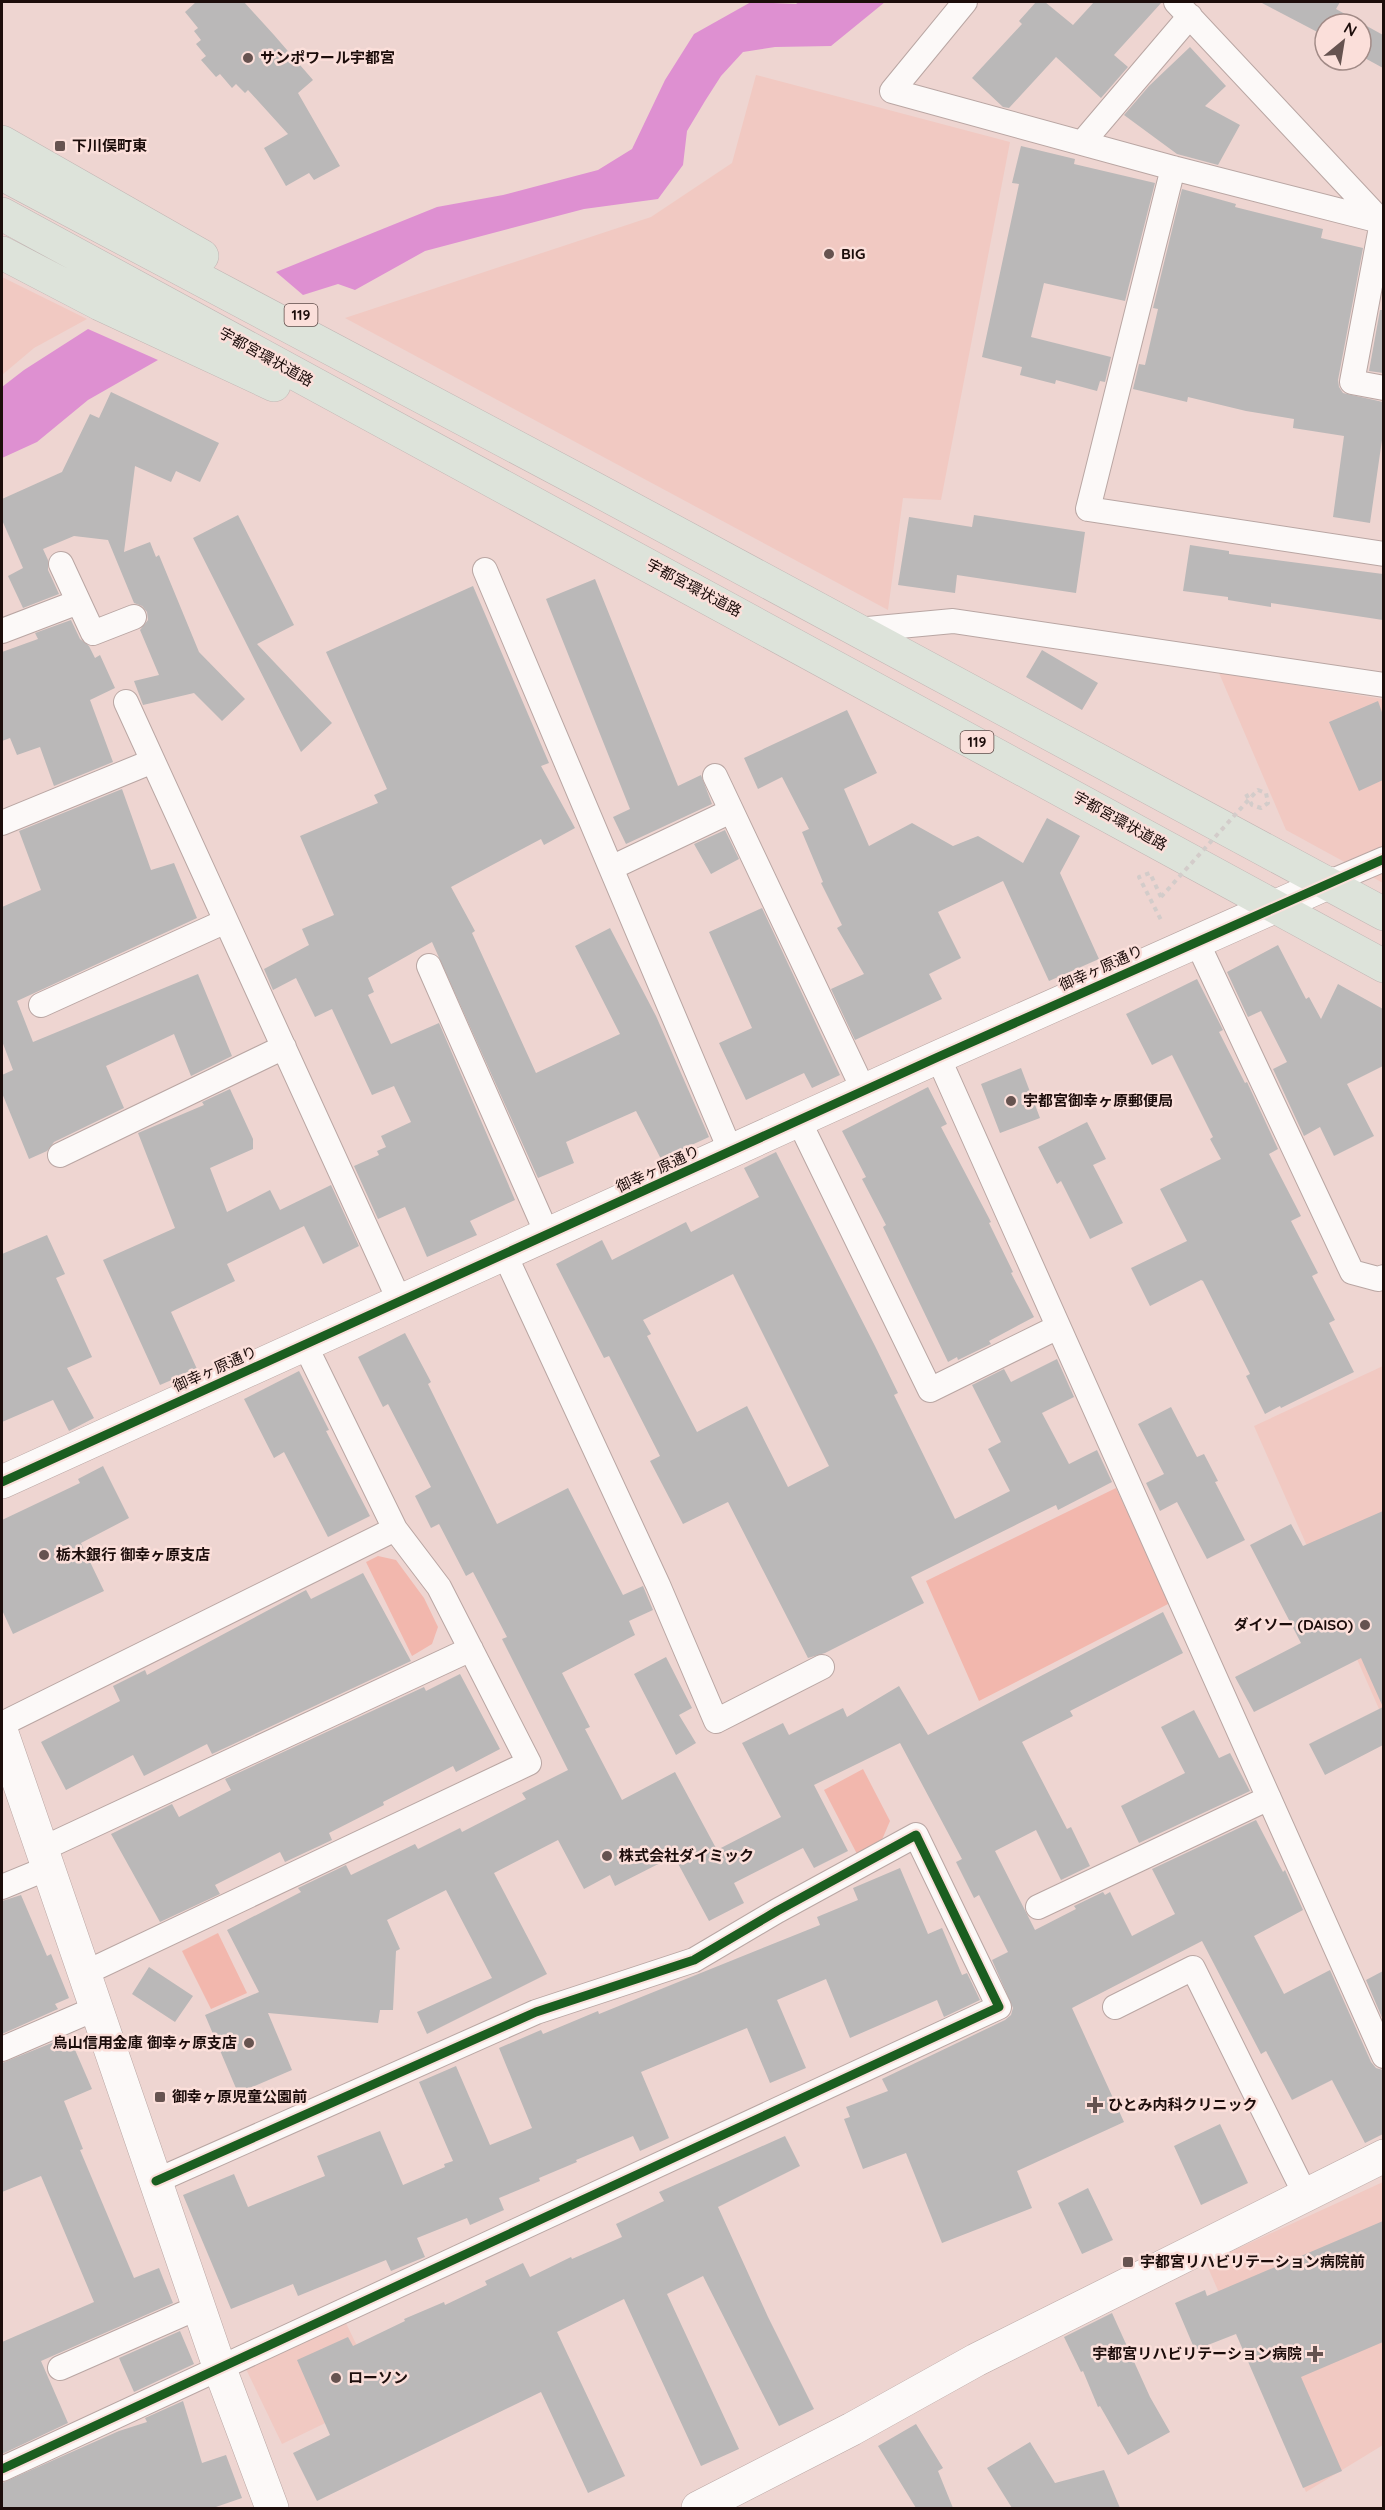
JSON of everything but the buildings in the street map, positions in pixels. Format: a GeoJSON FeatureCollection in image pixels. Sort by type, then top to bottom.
{"type":"FeatureCollection","features":[{"type":"Feature","properties":{"kind":"highway","name":"119"},"geometry":{"type":"LineString","coordinates":[[2,142],[155,228],[598,491]]}},
{"type":"Feature","properties":{"kind":"highway","name":"119"},"geometry":{"type":"LineString","coordinates":[[2,174],[598,491],[1383,914]]}},
{"type":"Feature","properties":{"kind":"highway","name":"宇都宮環状道路"},"geometry":{"type":"LineString","coordinates":[[2,214],[569,523],[715,598],[1383,966]]}},
{"type":"Feature","properties":{"kind":"highway","name":"119"},"geometry":{"type":"LineString","coordinates":[[2,253],[100,304],[569,523]]}},
{"type":"Feature","properties":{"kind":"street"},"geometry":{"type":"LineString","coordinates":[[964,2],[892,91],[1173,168],[1383,222]]}},
{"type":"Feature","properties":{"kind":"street"},"geometry":{"type":"LineString","coordinates":[[1082,143],[1183,9],[1383,222]]}},
{"type":"Feature","properties":{"kind":"street"},"geometry":{"type":"LineString","coordinates":[[1173,168],[1088,509],[1383,554]]}},
{"type":"Feature","properties":{"kind":"street"},"geometry":{"type":"LineString","coordinates":[[1383,222],[1352,382],[1383,388]]}},
{"type":"Feature","properties":{"kind":"street"},"geometry":{"type":"LineString","coordinates":[[61,564],[93,633],[134,617]]}},
{"type":"Feature","properties":{"kind":"street"},"geometry":{"type":"LineString","coordinates":[[485,570],[731,1152]]}},
{"type":"Feature","properties":{"kind":"street"},"geometry":{"type":"LineString","coordinates":[[2,631],[78,602]]}},
{"type":"Feature","properties":{"kind":"street"},"geometry":{"type":"LineString","coordinates":[[857,630],[953,621],[1383,685]]}},
{"type":"Feature","properties":{"kind":"street"},"geometry":{"type":"LineString","coordinates":[[126,702],[400,1302]]}},
{"type":"Feature","properties":{"kind":"street"},"geometry":{"type":"LineString","coordinates":[[2,823],[153,761]]}},
{"type":"Feature","properties":{"kind":"street"},"geometry":{"type":"LineString","coordinates":[[715,776],[864,1091]]}},
{"type":"Feature","properties":{"kind":"street"},"geometry":{"type":"LineString","coordinates":[[611,868],[731,811]]}},
{"type":"Feature","properties":{"kind":"street"},"geometry":{"type":"LineString","coordinates":[[1328,883],[1383,859]]}},
{"type":"Feature","properties":{"kind":"street","name":"御幸ヶ原通り"},"geometry":{"type":"LineString","coordinates":[[2,1482],[938,1057],[1328,883]]}},
{"type":"Feature","properties":{"kind":"street"},"geometry":{"type":"LineString","coordinates":[[41,1005],[226,921]]}},
{"type":"Feature","properties":{"kind":"street"},"geometry":{"type":"LineString","coordinates":[[1197,942],[1352,1272],[1378,1280],[1383,1277]]}},
{"type":"Feature","properties":{"kind":"street"},"geometry":{"type":"LineString","coordinates":[[429,966],[548,1236]]}},
{"type":"Feature","properties":{"kind":"street"},"geometry":{"type":"LineString","coordinates":[[60,1155],[284,1047]]}},
{"type":"Feature","properties":{"kind":"street"},"geometry":{"type":"LineString","coordinates":[[938,1057],[1383,2056]]}},
{"type":"Feature","properties":{"kind":"street"},"geometry":{"type":"LineString","coordinates":[[799,1121],[930,1390],[1058,1327]]}},
{"type":"Feature","properties":{"kind":"street"},"geometry":{"type":"LineString","coordinates":[[505,1255],[658,1585],[716,1721],[822,1667]]}},
{"type":"Feature","properties":{"kind":"street"},"geometry":{"type":"LineString","coordinates":[[85,1973],[529,1763],[439,1587],[395,1529],[305,1345]]}},
{"type":"Feature","properties":{"kind":"street"},"geometry":{"type":"LineString","coordinates":[[2,1724],[395,1529]]}},
{"type":"Feature","properties":{"kind":"street"},"geometry":{"type":"LineString","coordinates":[[2,1887],[45,1858],[471,1649]]}},
{"type":"Feature","properties":{"kind":"street"},"geometry":{"type":"LineString","coordinates":[[2,1733],[220,2369],[272,2508]]}},
{"type":"Feature","properties":{"kind":"street"},"geometry":{"type":"LineString","coordinates":[[1038,1907],[1269,1798]]}},
{"type":"Feature","properties":{"kind":"street"},"geometry":{"type":"LineString","coordinates":[[2,2469],[999,2007],[916,1835],[777,1911],[694,1960],[536,2012],[156,2181]]}},
{"type":"Feature","properties":{"kind":"street"},"geometry":{"type":"LineString","coordinates":[[1115,2007],[1192,1968],[1305,2194]]}},
{"type":"Feature","properties":{"kind":"street"},"geometry":{"type":"LineString","coordinates":[[2,2049],[97,2008]]}},
{"type":"Feature","properties":{"kind":"street"},"geometry":{"type":"LineString","coordinates":[[698,2508],[852,2429],[976,2360],[1383,2156]]}},
{"type":"Feature","properties":{"kind":"street"},"geometry":{"type":"LineString","coordinates":[[60,2368],[199,2307]]}},
{"type":"Feature","properties":{"kind":"path"},"geometry":{"type":"LineString","coordinates":[[1163,926],[1139,877],[1150,873],[1161,897],[1252,796],[1258,790],[1266,793],[1268,803],[1261,808],[1252,805],[1246,794]]}},
{"type":"Feature","properties":{"kind":"shaded area"},"geometry":{"type":"Polygon","coordinates":[[[751,2],[796,4],[799,2],[885,2],[831,46],[775,47],[743,52],[721,76],[687,131],[683,165],[658,199],[584,209],[425,251],[355,290],[338,284],[303,295],[276,272],[437,207],[503,195],[598,170],[632,149],[665,80],[694,34],[751,2]]]}},
{"type":"Feature","properties":{"kind":"shaded area","name":"BIG"},"geometry":{"type":"Polygon","coordinates":[[[756,75],[1010,142],[941,500],[903,498],[888,610],[345,318],[651,217],[732,163],[756,75]]]}},
{"type":"Feature","properties":{"kind":"shaded area"},"geometry":{"type":"Polygon","coordinates":[[[2,277],[87,319],[34,348],[2,375],[2,277]]]}},
{"type":"Feature","properties":{"kind":"shaded area"},"geometry":{"type":"Polygon","coordinates":[[[88,329],[158,360],[88,400],[37,442],[2,458],[2,387],[88,329]]]}},
{"type":"Feature","properties":{"kind":"shaded area"},"geometry":{"type":"Polygon","coordinates":[[[1219,673],[1383,699],[1383,883],[1286,830],[1219,673]]]}},
{"type":"Feature","properties":{"kind":"shaded area"},"geometry":{"type":"Polygon","coordinates":[[[1383,1366],[1383,1718],[1254,1426],[1383,1366]]]}},
{"type":"Feature","properties":{"kind":"shaded area"},"geometry":{"type":"Polygon","coordinates":[[[1116,1488],[1170,1603],[979,1701],[926,1581],[1116,1488]]]}},
{"type":"Feature","properties":{"kind":"shaded area"},"geometry":{"type":"Polygon","coordinates":[[[378,1556],[396,1560],[424,1598],[438,1627],[432,1644],[412,1656],[366,1562],[378,1556]]]}},
{"type":"Feature","properties":{"kind":"shaded area"},"geometry":{"type":"Polygon","coordinates":[[[863,1769],[890,1821],[881,1842],[857,1854],[824,1790],[863,1769]]]}},
{"type":"Feature","properties":{"kind":"shaded area"},"geometry":{"type":"Polygon","coordinates":[[[218,1933],[247,1993],[211,2009],[182,1951],[218,1933]]]}},
{"type":"Feature","properties":{"kind":"shaded area","name":"宇都宮リハビリテーション病院"},"geometry":{"type":"Polygon","coordinates":[[[1383,2182],[1383,2445],[1306,2492],[1206,2263],[1383,2182]]]}},
{"type":"Feature","properties":{"kind":"shaded area"},"geometry":{"type":"Polygon","coordinates":[[[345,2321],[381,2396],[282,2444],[246,2369],[345,2321]]]}},
{"type":"Feature","properties":{"kind":"cycle path"},"geometry":{"type":"LineString","coordinates":[[2,1482],[938,1057],[1384,859]]}},
{"type":"Feature","properties":{"kind":"cycle path"},"geometry":{"type":"LineString","coordinates":[[2,2469],[999,2007],[916,1835],[777,1911],[694,1960],[536,2012],[156,2181]]}},
{"type":"Feature","properties":{"kind":"place","name":"サンポワール宇都宮"},"geometry":{"type":"Point","coordinates":[248,58]}},
{"type":"Feature","properties":{"kind":"place","name":"下川俣町東"},"geometry":{"type":"Point","coordinates":[60,146]}},
{"type":"Feature","properties":{"kind":"place","name":"BIG"},"geometry":{"type":"Point","coordinates":[829,254]}},
{"type":"Feature","properties":{"kind":"place","name":"宇都宮御幸ヶ原郵便局"},"geometry":{"type":"Point","coordinates":[1011,1101]}},
{"type":"Feature","properties":{"kind":"place","name":"栃木銀行 御幸ヶ原支店"},"geometry":{"type":"Point","coordinates":[44,1555]}},
{"type":"Feature","properties":{"kind":"place","name":"ダイソー (DAISO)"},"geometry":{"type":"Point","coordinates":[1365,1625]}},
{"type":"Feature","properties":{"kind":"place","name":"株式会社ダイミック"},"geometry":{"type":"Point","coordinates":[607,1856]}},
{"type":"Feature","properties":{"kind":"place","name":"烏山信用金庫 御幸ヶ原支店"},"geometry":{"type":"Point","coordinates":[249,2043]}},
{"type":"Feature","properties":{"kind":"place","name":"御幸ヶ原児童公園前"},"geometry":{"type":"Point","coordinates":[160,2097]}},
{"type":"Feature","properties":{"kind":"place","name":"ひとみ内科クリニック"},"geometry":{"type":"Point","coordinates":[1095,2105]}},
{"type":"Feature","properties":{"kind":"place","name":"宇都宮リハビリテーション病院前"},"geometry":{"type":"Point","coordinates":[1128,2262]}},
{"type":"Feature","properties":{"kind":"place","name":"宇都宮リハビリテーション病院"},"geometry":{"type":"Point","coordinates":[1315,2354]}},
{"type":"Feature","properties":{"kind":"place","name":"ローソン"},"geometry":{"type":"Point","coordinates":[336,2378]}}]}
